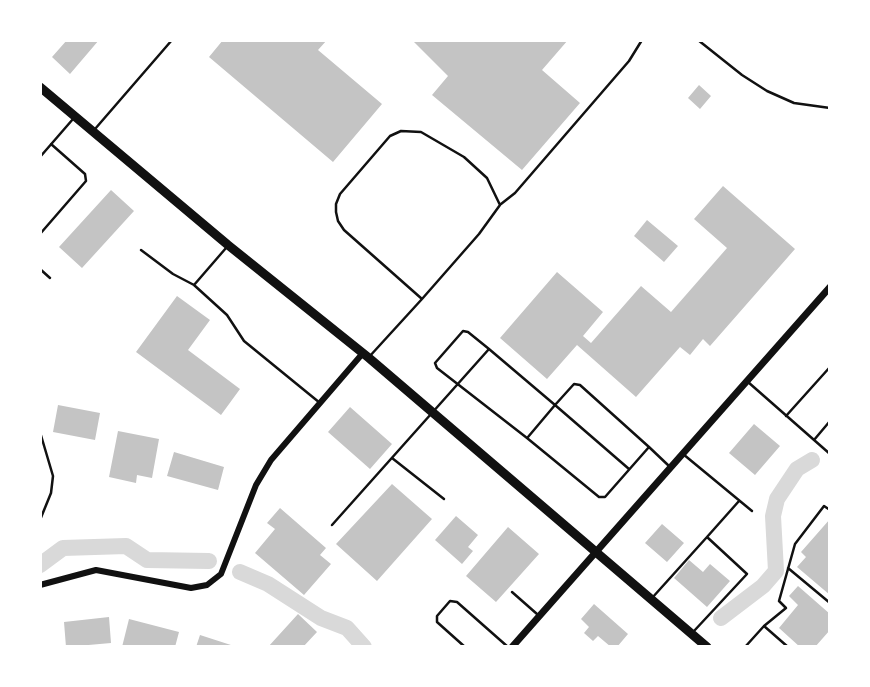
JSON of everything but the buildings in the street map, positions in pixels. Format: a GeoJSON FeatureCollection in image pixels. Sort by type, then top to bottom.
{"type":"FeatureCollection","features":[{"type":"Feature","properties":{"kind":"main road"},"geometry":{"type":"LineString","coordinates":[[40,88],[366,356],[707,647]]}},
{"type":"Feature","properties":{"kind":"street"},"geometry":{"type":"LineString","coordinates":[[510,647],[830,287]]}},
{"type":"Feature","properties":{"kind":"street"},"geometry":{"type":"LineString","coordinates":[[41,584],[96,570],[191,588],[207,585],[221,573],[256,485],[271,460],[320,403],[366,356]]}},
{"type":"Feature","properties":{"kind":"lane"},"geometry":{"type":"LineString","coordinates":[[93,132],[172,40]]}},
{"type":"Feature","properties":{"kind":"lane"},"geometry":{"type":"LineString","coordinates":[[366,356],[422,299],[479,234],[500,205],[515,193],[629,61],[642,40]]}},
{"type":"Feature","properties":{"kind":"lane"},"geometry":{"type":"LineString","coordinates":[[698,40],[742,75],[767,90],[794,103],[830,108]]}},
{"type":"Feature","properties":{"kind":"lane"},"geometry":{"type":"LineString","coordinates":[[40,157],[75,117]]}},
{"type":"Feature","properties":{"kind":"lane"},"geometry":{"type":"LineString","coordinates":[[422,299],[344,230],[336,212],[340,194],[390,136],[401,131],[412,131],[421,132],[464,157],[487,178],[500,205]]}},
{"type":"Feature","properties":{"kind":"lane"},"geometry":{"type":"LineString","coordinates":[[40,234],[86,181],[86,174],[51,144]]}},
{"type":"Feature","properties":{"kind":"lane"},"geometry":{"type":"LineString","coordinates":[[194,285],[228,245]]}},
{"type":"Feature","properties":{"kind":"lane"},"geometry":{"type":"LineString","coordinates":[[141,250],[173,274],[194,285],[227,315],[244,341],[320,403]]}},
{"type":"Feature","properties":{"kind":"lane"},"geometry":{"type":"LineString","coordinates":[[40,269],[50,278]]}},
{"type":"Feature","properties":{"kind":"lane"},"geometry":{"type":"LineString","coordinates":[[629,469],[489,349],[463,331],[435,363],[437,368],[598,498],[605,497],[649,447]]}},
{"type":"Feature","properties":{"kind":"lane"},"geometry":{"type":"LineString","coordinates":[[332,526],[489,349]]}},
{"type":"Feature","properties":{"kind":"lane"},"geometry":{"type":"LineString","coordinates":[[786,416],[830,367]]}},
{"type":"Feature","properties":{"kind":"lane"},"geometry":{"type":"LineString","coordinates":[[747,382],[830,454]]}},
{"type":"Feature","properties":{"kind":"lane"},"geometry":{"type":"LineString","coordinates":[[527,438],[574,384],[580,385],[671,468]]}},
{"type":"Feature","properties":{"kind":"lane"},"geometry":{"type":"LineString","coordinates":[[814,440],[830,421]]}},
{"type":"Feature","properties":{"kind":"lane"},"geometry":{"type":"LineString","coordinates":[[40,432],[53,476],[51,493],[40,520]]}},
{"type":"Feature","properties":{"kind":"lane"},"geometry":{"type":"LineString","coordinates":[[683,454],[752,511]]}},
{"type":"Feature","properties":{"kind":"lane"},"geometry":{"type":"LineString","coordinates":[[392,458],[444,499]]}},
{"type":"Feature","properties":{"kind":"lane"},"geometry":{"type":"LineString","coordinates":[[652,599],[740,501]]}},
{"type":"Feature","properties":{"kind":"lane"},"geometry":{"type":"LineString","coordinates":[[746,647],[764,626],[786,608],[779,601],[795,544],[824,506],[830,510]]}},
{"type":"Feature","properties":{"kind":"lane"},"geometry":{"type":"LineString","coordinates":[[692,633],[747,574],[707,537]]}},
{"type":"Feature","properties":{"kind":"lane"},"geometry":{"type":"LineString","coordinates":[[788,568],[830,603]]}},
{"type":"Feature","properties":{"kind":"lane"},"geometry":{"type":"LineString","coordinates":[[512,592],[539,616]]}},
{"type":"Feature","properties":{"kind":"lane"},"geometry":{"type":"LineString","coordinates":[[465,647],[437,622],[437,616],[450,601],[457,601],[510,647]]}},
{"type":"Feature","properties":{"kind":"lane"},"geometry":{"type":"LineString","coordinates":[[764,626],[788,647]]}},
{"type":"Feature","properties":{"kind":"waterway"},"geometry":{"type":"LineString","coordinates":[[721,618],[763,586],[776,571],[773,516],[777,499],[797,469],[812,460]]}},
{"type":"Feature","properties":{"kind":"waterway"},"geometry":{"type":"LineString","coordinates":[[40,565],[63,548],[126,546],[147,560],[209,561]]}},
{"type":"Feature","properties":{"kind":"waterway"},"geometry":{"type":"LineString","coordinates":[[240,572],[268,584],[321,618],[347,628],[364,647]]}}]}
